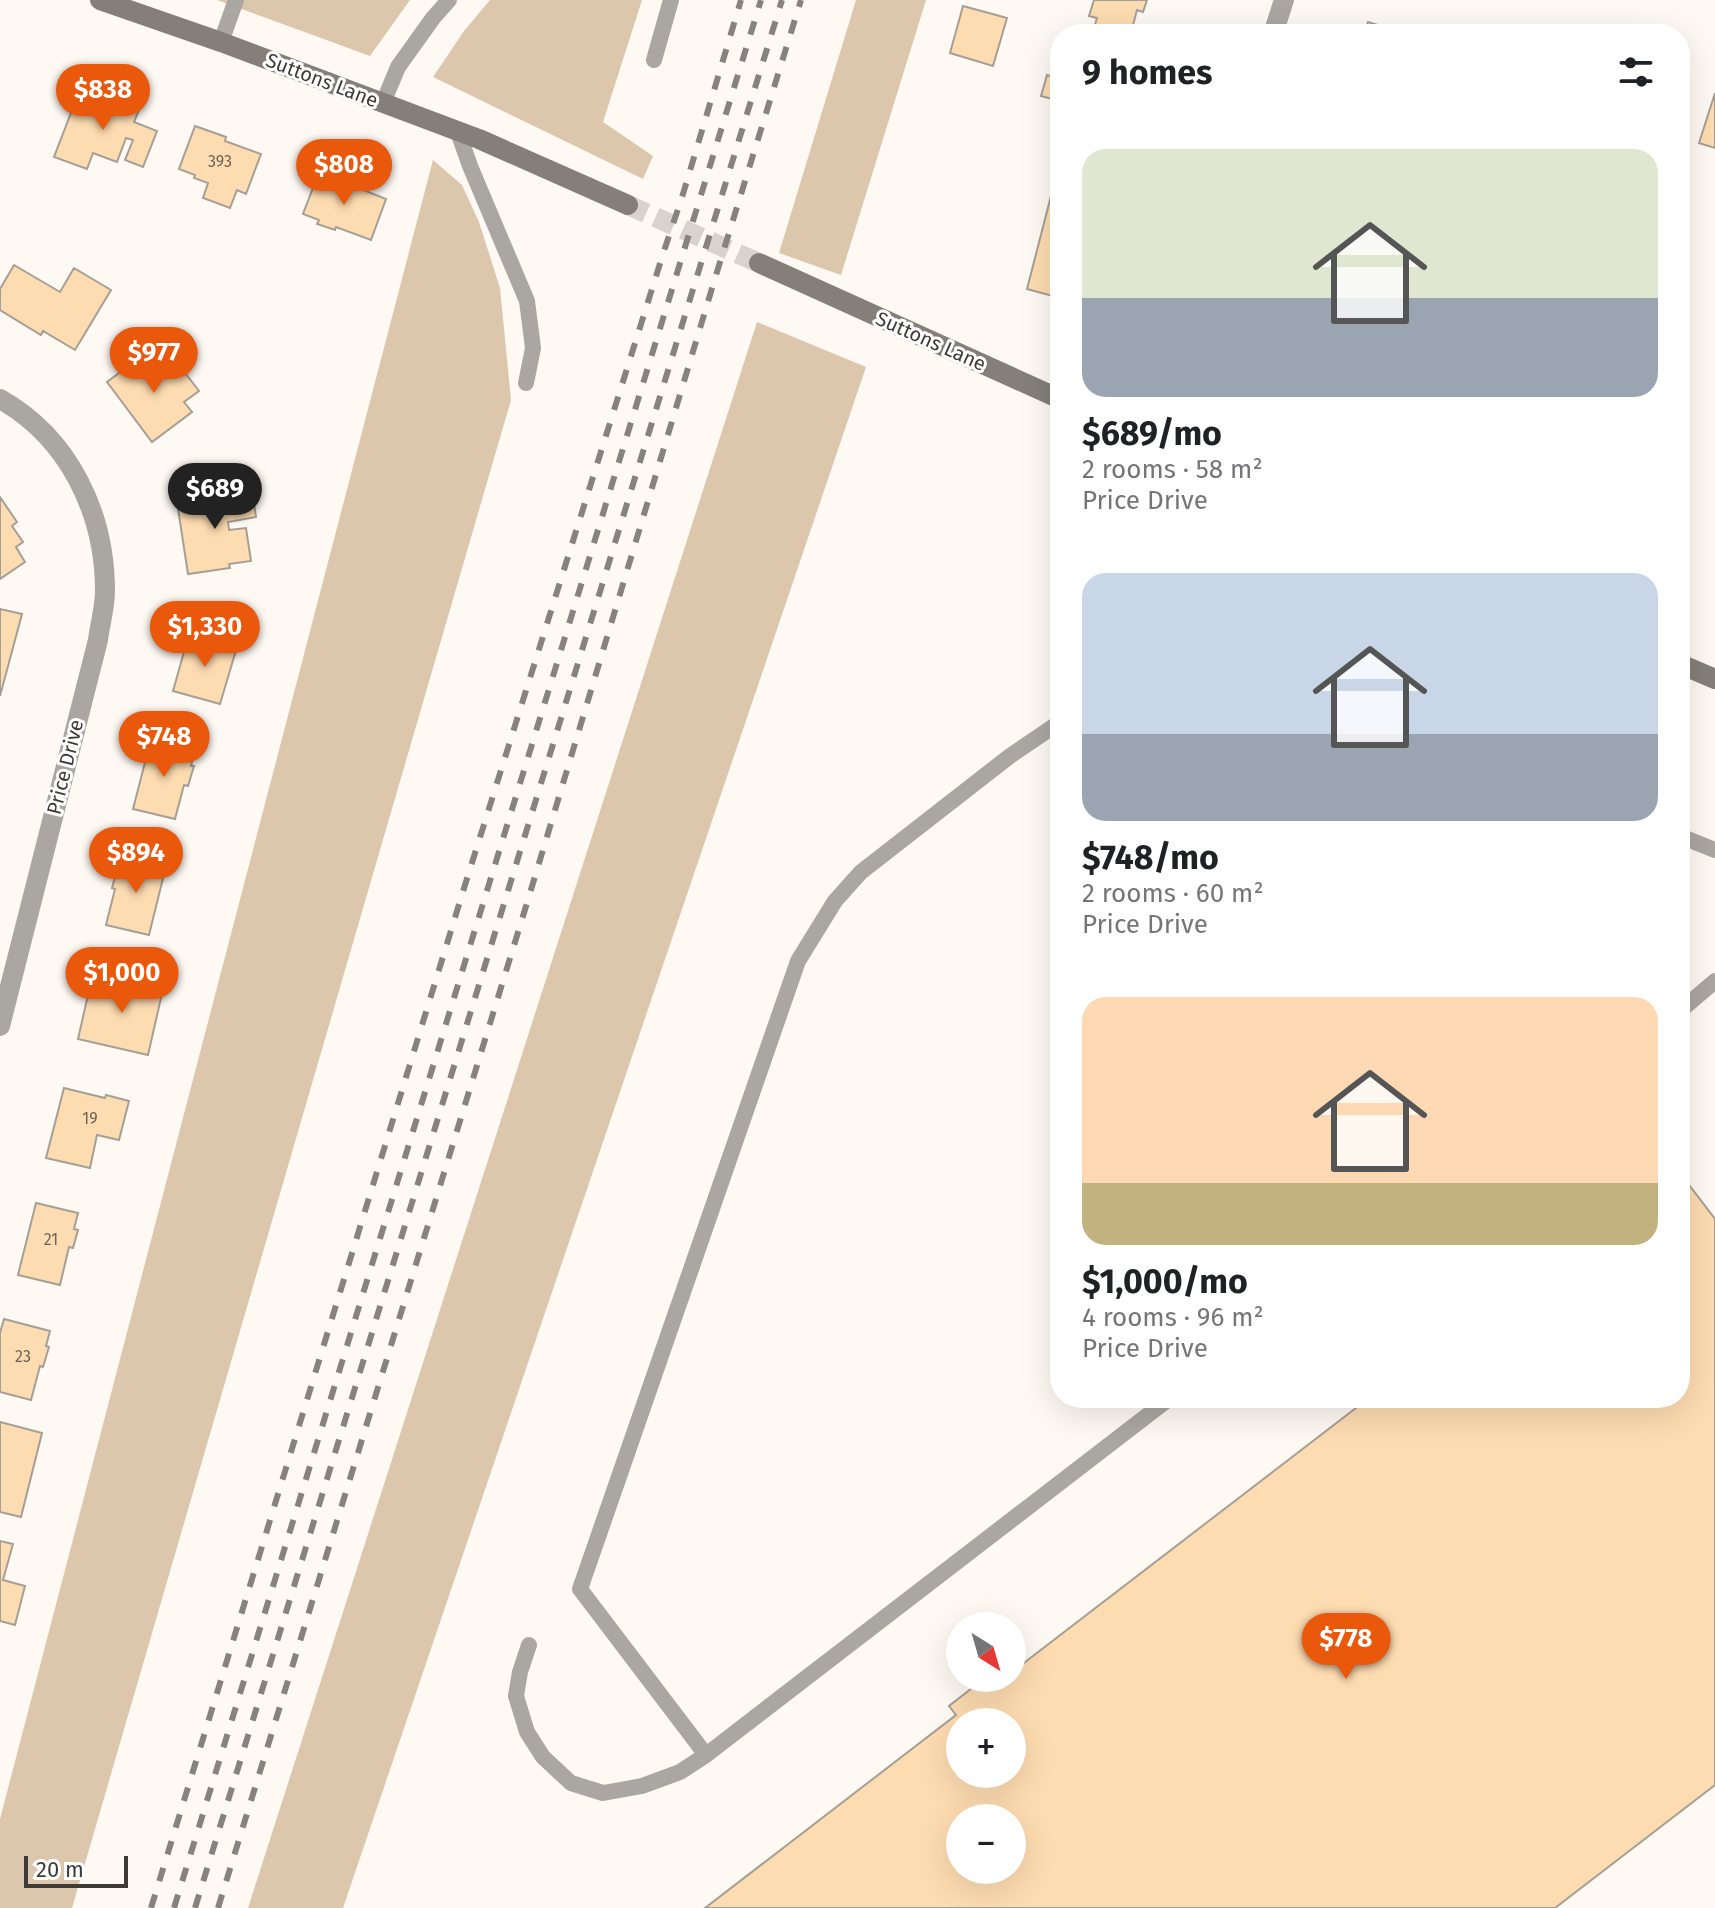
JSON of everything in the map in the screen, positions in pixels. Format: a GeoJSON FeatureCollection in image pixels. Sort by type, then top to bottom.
{"type":"FeatureCollection","features":[{"type":"Feature","properties":{"kind":"street","name":"Suttons Lane"},"geometry":{"type":"LineString","coordinates":[[100,0],[221,42],[458,132],[628,205]]}},
{"type":"Feature","properties":{"kind":"street"},"geometry":{"type":"LineString","coordinates":[[1276,24],[1284,0]]}},
{"type":"Feature","properties":{"kind":"street","name":"Suttons Lane"},"geometry":{"type":"LineString","coordinates":[[759,263],[1050,394]]}},
{"type":"Feature","properties":{"kind":"street","name":"Price Drive"},"geometry":{"type":"LineString","coordinates":[[0,399],[36,425],[66,458],[89,501],[101,546],[105,593],[98,640],[0,1026]]}},
{"type":"Feature","properties":{"kind":"street"},"geometry":{"type":"LineString","coordinates":[[1690,668],[1715,679]]}},
{"type":"Feature","properties":{"kind":"lane"},"geometry":{"type":"LineString","coordinates":[[221,42],[236,0]]}},
{"type":"Feature","properties":{"kind":"lane"},"geometry":{"type":"LineString","coordinates":[[383,103],[398,67],[449,0]]}},
{"type":"Feature","properties":{"kind":"lane"},"geometry":{"type":"LineString","coordinates":[[654,60],[671,0]]}},
{"type":"Feature","properties":{"kind":"lane"},"geometry":{"type":"LineString","coordinates":[[458,132],[527,301],[533,348],[526,383]]}},
{"type":"Feature","properties":{"kind":"lane"},"geometry":{"type":"LineString","coordinates":[[706,1755],[580,1589],[798,961],[835,901],[861,872],[1010,756],[1050,729]]}},
{"type":"Feature","properties":{"kind":"lane"},"geometry":{"type":"LineString","coordinates":[[1690,840],[1715,850]]}},
{"type":"Feature","properties":{"kind":"lane"},"geometry":{"type":"LineString","coordinates":[[1690,1002],[1715,981]]}},
{"type":"Feature","properties":{"kind":"lane"},"geometry":{"type":"LineString","coordinates":[[529,1645],[516,1696],[523,1720],[543,1757],[571,1783],[603,1793],[642,1786],[680,1772],[1157,1408]]}},
{"type":"Feature","properties":{"kind":"shaded area"},"geometry":{"type":"Polygon","coordinates":[[[217,0],[410,0],[370,56],[217,0]]]}},
{"type":"Feature","properties":{"kind":"shaded area"},"geometry":{"type":"Polygon","coordinates":[[[490,0],[642,0],[603,122],[653,156],[643,179],[433,77],[464,31],[490,0]]]}},
{"type":"Feature","properties":{"kind":"shaded area"},"geometry":{"type":"Polygon","coordinates":[[[856,0],[926,0],[841,275],[779,253],[856,0]]]}},
{"type":"Feature","properties":{"kind":"shaded area"},"geometry":{"type":"Polygon","coordinates":[[[433,160],[462,185],[479,222],[500,288],[511,400],[72,1908],[0,1908],[0,1819],[433,160]]]}},
{"type":"Feature","properties":{"kind":"shaded area"},"geometry":{"type":"Polygon","coordinates":[[[757,322],[866,367],[343,1908],[248,1908],[757,322]]]}},
{"type":"Feature","properties":{"kind":"building"},"geometry":{"type":"Polygon","coordinates":[[[1094,0],[1147,0],[1143,12],[1137,10],[1133,24],[1095,24],[1097,18],[1089,16],[1094,0]]]}},
{"type":"Feature","properties":{"kind":"building"},"geometry":{"type":"Polygon","coordinates":[[[963,6],[1007,18],[993,66],[950,53],[963,6]]]}},
{"type":"Feature","properties":{"kind":"building"},"geometry":{"type":"Polygon","coordinates":[[[1047,75],[1050,76],[1050,98],[1041,96],[1047,75]]]}},
{"type":"Feature","properties":{"kind":"building"},"geometry":{"type":"Polygon","coordinates":[[[81,87],[139,110],[134,122],[157,131],[143,167],[125,160],[133,140],[126,138],[117,162],[93,153],[87,169],[54,157],[81,87]]]}},
{"type":"Feature","properties":{"kind":"building"},"geometry":{"type":"Polygon","coordinates":[[[1715,93],[1715,148],[1699,143],[1715,93]]]}},
{"type":"Feature","properties":{"kind":"building"},"geometry":{"type":"Polygon","coordinates":[[[195,126],[261,154],[246,194],[237,190],[230,208],[203,198],[208,183],[179,169],[195,126]]]}},
{"type":"Feature","properties":{"kind":"building"},"geometry":{"type":"Polygon","coordinates":[[[319,172],[386,199],[371,240],[336,227],[335,230],[317,224],[319,220],[303,214],[319,172]]]}},
{"type":"Feature","properties":{"kind":"building"},"geometry":{"type":"Polygon","coordinates":[[[1050,200],[1050,295],[1027,289],[1050,200]]]}},
{"type":"Feature","properties":{"kind":"building"},"geometry":{"type":"Polygon","coordinates":[[[14,265],[60,292],[74,268],[111,290],[75,350],[43,331],[41,335],[0,310],[0,289],[14,265]]]}},
{"type":"Feature","properties":{"kind":"building"},"geometry":{"type":"Polygon","coordinates":[[[147,352],[161,371],[176,361],[199,391],[184,402],[192,412],[152,442],[107,382],[147,352]]]}},
{"type":"Feature","properties":{"kind":"building"},"geometry":{"type":"Polygon","coordinates":[[[252,490],[256,517],[228,522],[229,530],[246,528],[251,561],[229,564],[230,568],[188,574],[177,502],[252,490]]]}},
{"type":"Feature","properties":{"kind":"building"},"geometry":{"type":"Polygon","coordinates":[[[0,497],[17,522],[12,526],[23,542],[16,547],[25,562],[0,579],[0,497]]]}},
{"type":"Feature","properties":{"kind":"building"},"geometry":{"type":"Polygon","coordinates":[[[0,609],[22,614],[0,696],[0,609]]]}},
{"type":"Feature","properties":{"kind":"building"},"geometry":{"type":"Polygon","coordinates":[[[189,634],[237,647],[220,704],[173,691],[189,634]]]}},
{"type":"Feature","properties":{"kind":"building"},"geometry":{"type":"Polygon","coordinates":[[[151,739],[195,750],[191,766],[194,766],[188,786],[184,785],[175,819],[133,809],[151,739]]]}},
{"type":"Feature","properties":{"kind":"building"},"geometry":{"type":"Polygon","coordinates":[[[124,856],[166,866],[149,935],[106,925],[119,861],[122,862],[124,856]]]}},
{"type":"Feature","properties":{"kind":"building"},"geometry":{"type":"Polygon","coordinates":[[[103,975],[163,989],[148,1055],[78,1039],[88,995],[98,998],[103,975]]]}},
{"type":"Feature","properties":{"kind":"building"},"geometry":{"type":"Polygon","coordinates":[[[64,1088],[129,1101],[119,1140],[97,1135],[90,1168],[46,1158],[64,1088]]]}},
{"type":"Feature","properties":{"kind":"building"},"geometry":{"type":"Polygon","coordinates":[[[1690,1186],[1715,1219],[1715,1785],[1555,1908],[705,1908],[946,1723],[946,1788],[1026,1788],[1026,1708],[949,1706],[967,1692],[1026,1692],[1026,1661],[1356,1408],[1690,1408],[1690,1186]]]}},
{"type":"Feature","properties":{"kind":"building"},"geometry":{"type":"Polygon","coordinates":[[[36,1203],[78,1213],[74,1229],[78,1230],[73,1248],[69,1247],[60,1285],[18,1275],[36,1203]]]}},
{"type":"Feature","properties":{"kind":"building"},"geometry":{"type":"Polygon","coordinates":[[[4,1319],[50,1331],[46,1346],[49,1347],[43,1367],[40,1366],[31,1400],[0,1392],[0,1333],[4,1319]]]}},
{"type":"Feature","properties":{"kind":"building"},"geometry":{"type":"Polygon","coordinates":[[[0,1422],[42,1433],[21,1517],[0,1512],[0,1422]]]}},
{"type":"Feature","properties":{"kind":"building"},"geometry":{"type":"Polygon","coordinates":[[[0,1541],[13,1544],[3,1580],[25,1586],[15,1625],[0,1621],[0,1541]]]}},
{"type":"Feature","properties":{"kind":"tunnel"},"geometry":{"type":"LineString","coordinates":[[628,205],[759,263]]}},
{"type":"Feature","properties":{"kind":"railway"},"geometry":{"type":"LineString","coordinates":[[151,1908],[741,0]]}},
{"type":"Feature","properties":{"kind":"railway"},"geometry":{"type":"LineString","coordinates":[[174,1908],[761,0]]}},
{"type":"Feature","properties":{"kind":"railway"},"geometry":{"type":"LineString","coordinates":[[195,1908],[782,0]]}},
{"type":"Feature","properties":{"kind":"railway"},"geometry":{"type":"LineString","coordinates":[[218,1908],[801,0]]}}]}
